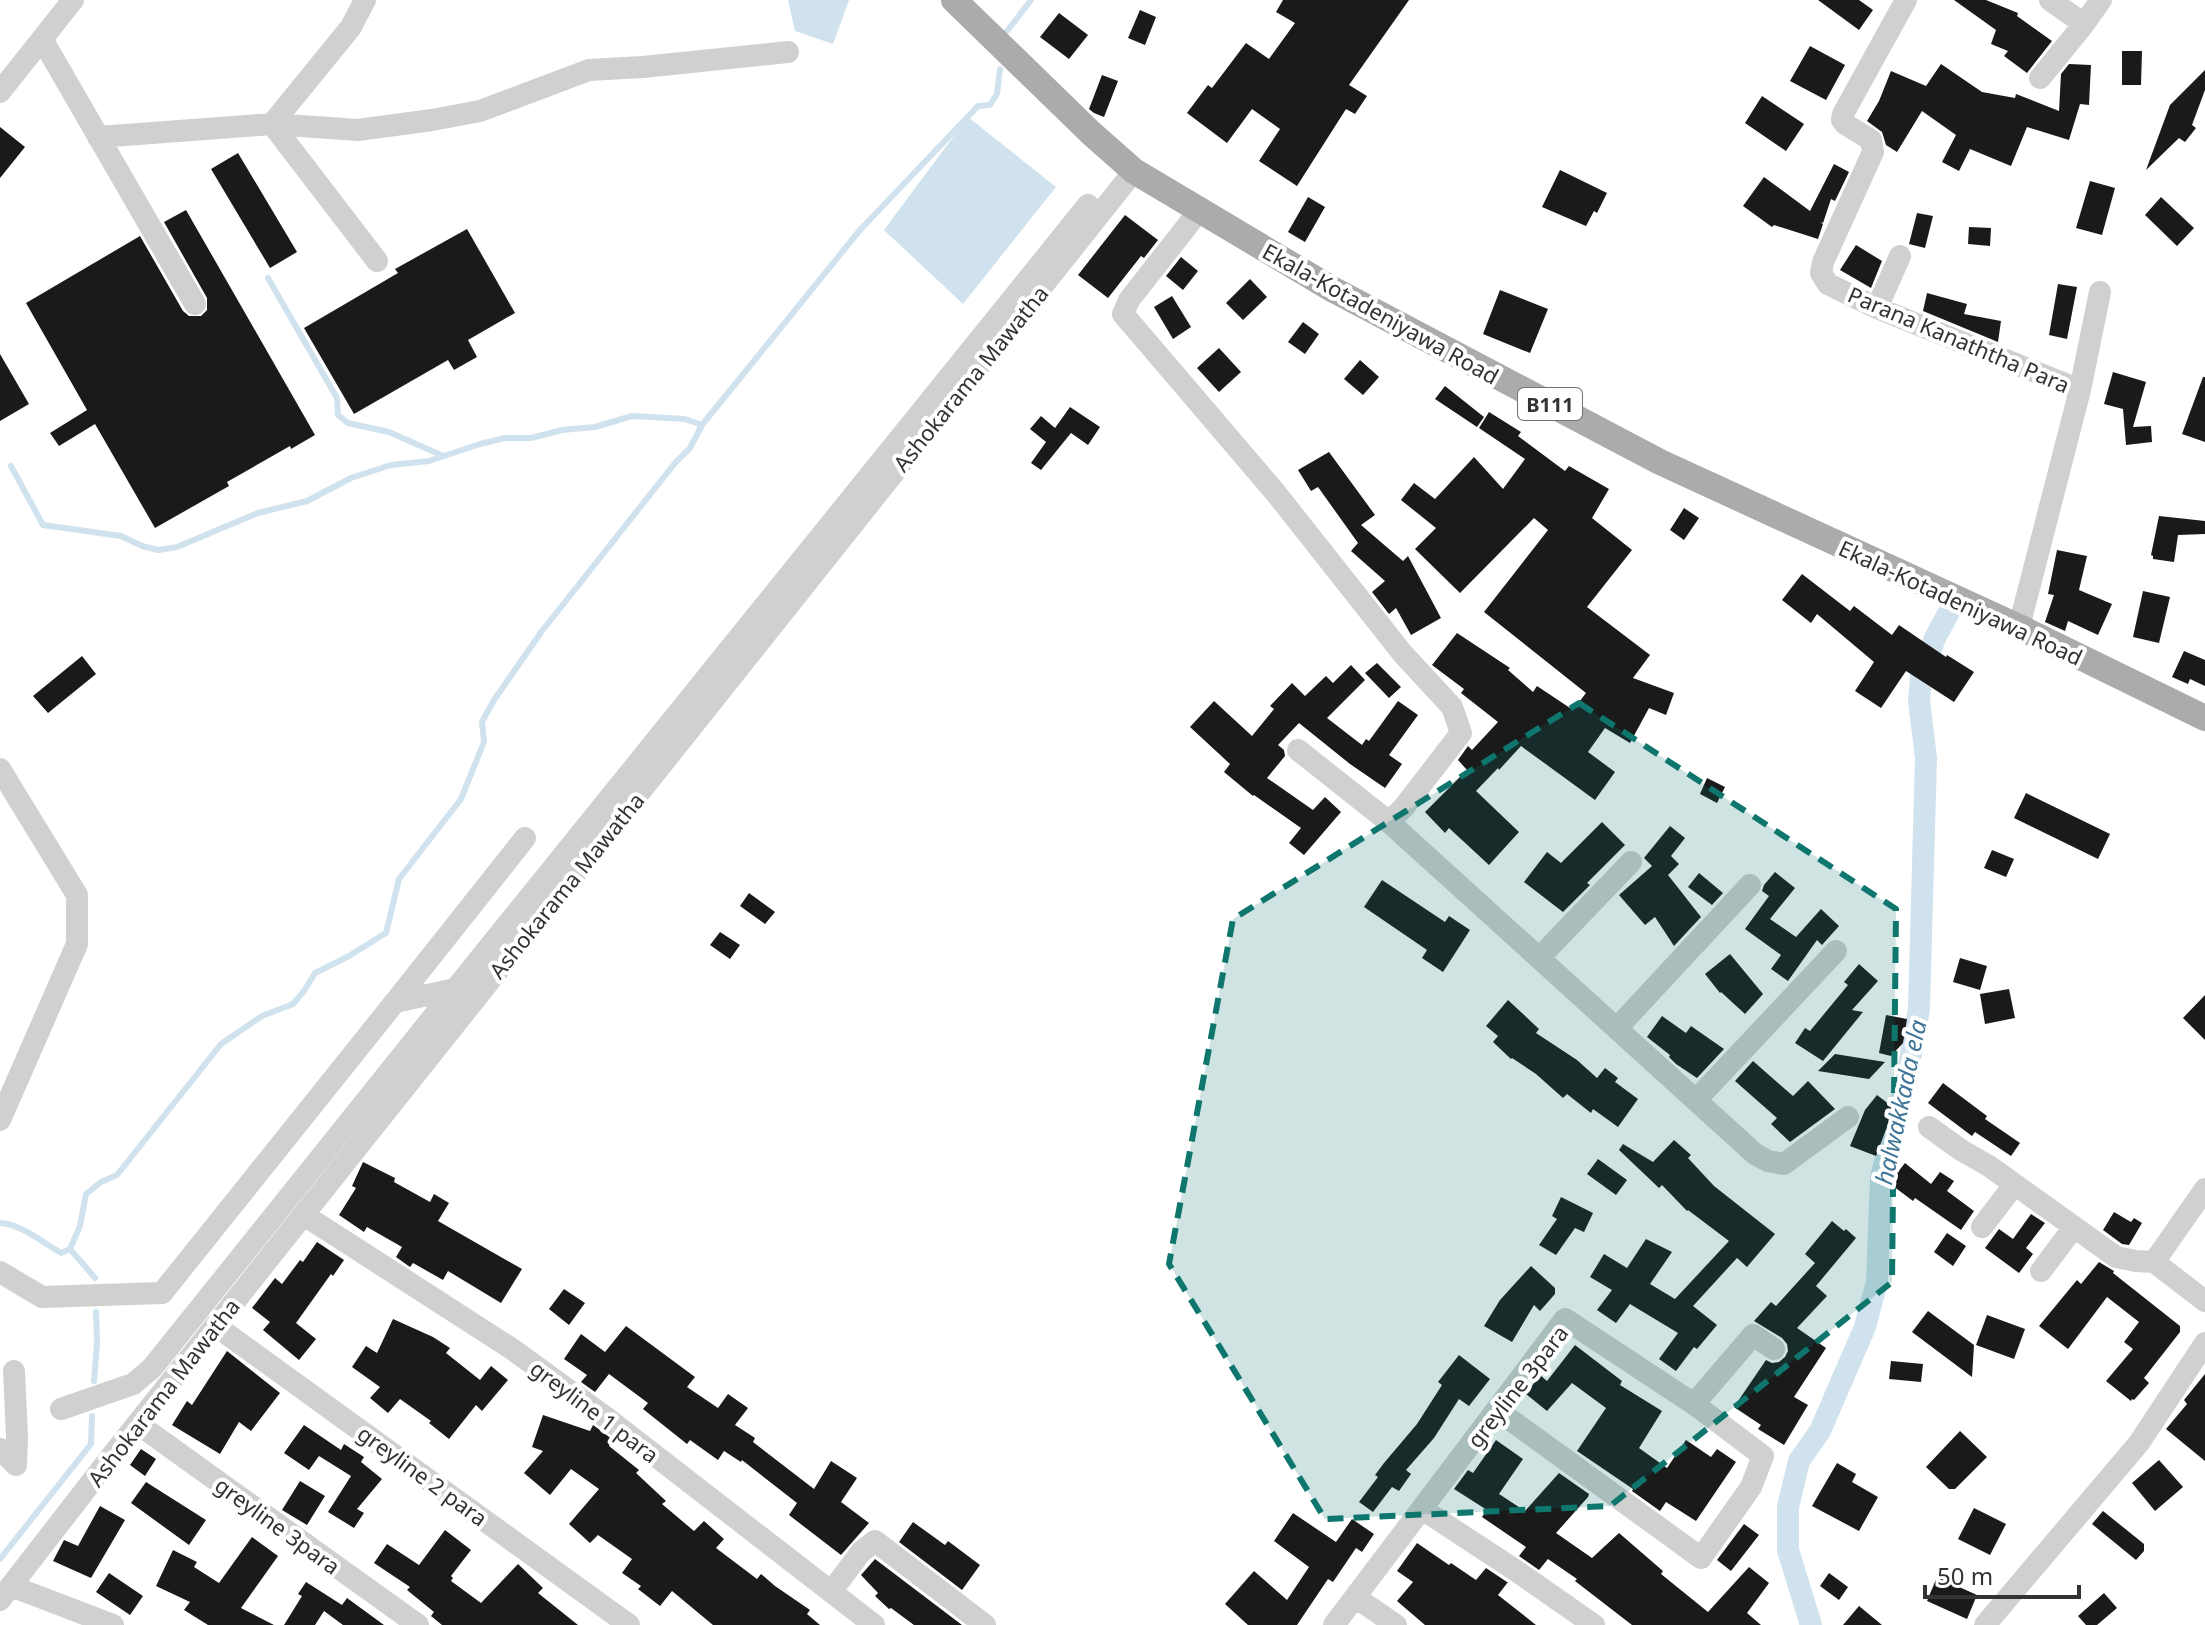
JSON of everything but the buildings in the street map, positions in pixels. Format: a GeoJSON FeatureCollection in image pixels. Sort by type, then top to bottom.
{"type":"FeatureCollection","features":[{"type":"Feature","properties":{"kind":"main road","name":"Ekala-Kotadeniyawa Road"},"geometry":{"type":"LineString","coordinates":[[954,0],[1134,171],[1332,289],[1660,462],[2019,627],[2205,718]]}},
{"type":"Feature","properties":{"kind":"street"},"geometry":{"type":"LineString","coordinates":[[0,92],[73,0]]}},
{"type":"Feature","properties":{"kind":"street"},"geometry":{"type":"LineString","coordinates":[[272,124],[351,27],[365,0]]}},
{"type":"Feature","properties":{"kind":"street","name":"Parana Kanaththa Para"},"geometry":{"type":"LineString","coordinates":[[1906,0],[1843,114],[1845,124],[1871,140],[1873,152],[1823,262],[1821,273],[1828,284],[1877,308],[2080,390],[2019,627]]}},
{"type":"Feature","properties":{"kind":"street"},"geometry":{"type":"LineString","coordinates":[[2050,0],[2084,24]]}},
{"type":"Feature","properties":{"kind":"street"},"geometry":{"type":"LineString","coordinates":[[2040,78],[2101,0]]}},
{"type":"Feature","properties":{"kind":"street"},"geometry":{"type":"LineString","coordinates":[[42,39],[195,304]]}},
{"type":"Feature","properties":{"kind":"street"},"geometry":{"type":"LineString","coordinates":[[98,137],[272,124],[358,130],[480,111],[589,70],[788,52]]}},
{"type":"Feature","properties":{"kind":"street"},"geometry":{"type":"LineString","coordinates":[[272,124],[377,261]]}},
{"type":"Feature","properties":{"kind":"street","name":"Ashokarama Mawatha"},"geometry":{"type":"LineString","coordinates":[[6,1593],[1134,171]]}},
{"type":"Feature","properties":{"kind":"street"},"geometry":{"type":"LineString","coordinates":[[61,1409],[133,1384],[152,1368],[1092,200]]}},
{"type":"Feature","properties":{"kind":"street"},"geometry":{"type":"LineString","coordinates":[[1199,211],[1129,300],[1123,314],[1275,492],[1403,654],[1452,707],[1461,733],[1389,822]]}},
{"type":"Feature","properties":{"kind":"street"},"geometry":{"type":"LineString","coordinates":[[1877,308],[1900,256]]}},
{"type":"Feature","properties":{"kind":"street"},"geometry":{"type":"LineString","coordinates":[[2080,390],[2100,292]]}},
{"type":"Feature","properties":{"kind":"street"},"geometry":{"type":"LineString","coordinates":[[1298,750],[1389,822],[1755,1154],[1784,1164],[1848,1117]]}},
{"type":"Feature","properties":{"kind":"street"},"geometry":{"type":"LineString","coordinates":[[0,769],[77,895],[77,944],[0,1120]]}},
{"type":"Feature","properties":{"kind":"street"},"geometry":{"type":"LineString","coordinates":[[0,1272],[42,1297],[162,1293],[525,838]]}},
{"type":"Feature","properties":{"kind":"street"},"geometry":{"type":"LineString","coordinates":[[1539,958],[1631,862]]}},
{"type":"Feature","properties":{"kind":"street"},"geometry":{"type":"LineString","coordinates":[[1617,1028],[1750,885]]}},
{"type":"Feature","properties":{"kind":"street"},"geometry":{"type":"LineString","coordinates":[[1696,1100],[1836,951]]}},
{"type":"Feature","properties":{"kind":"street"},"geometry":{"type":"LineString","coordinates":[[395,1002],[455,989]]}},
{"type":"Feature","properties":{"kind":"street"},"geometry":{"type":"LineString","coordinates":[[1929,1127],[2116,1257],[2154,1262],[2205,1301]]}},
{"type":"Feature","properties":{"kind":"street"},"geometry":{"type":"LineString","coordinates":[[1982,1227],[2014,1185]]}},
{"type":"Feature","properties":{"kind":"street"},"geometry":{"type":"LineString","coordinates":[[2154,1262],[2205,1189]]}},
{"type":"Feature","properties":{"kind":"street","name":"greyline 1 para"},"geometry":{"type":"LineString","coordinates":[[304,1215],[512,1349],[608,1419],[874,1625]]}},
{"type":"Feature","properties":{"kind":"street"},"geometry":{"type":"LineString","coordinates":[[2041,1271],[2074,1227]]}},
{"type":"Feature","properties":{"kind":"street","name":"greyline 3para"},"geometry":{"type":"LineString","coordinates":[[1334,1625],[1565,1319],[1694,1404]]}},
{"type":"Feature","properties":{"kind":"street","name":"greyline 2 para"},"geometry":{"type":"LineString","coordinates":[[216,1326],[629,1625]]}},
{"type":"Feature","properties":{"kind":"street"},"geometry":{"type":"LineString","coordinates":[[1497,1410],[1701,1558],[1751,1487],[1763,1456],[1694,1404],[1753,1335],[1774,1349]]}},
{"type":"Feature","properties":{"kind":"street"},"geometry":{"type":"LineString","coordinates":[[1985,1625],[2139,1443],[2205,1343]]}},
{"type":"Feature","properties":{"kind":"street"},"geometry":{"type":"LineString","coordinates":[[0,1449],[16,1465],[14,1371]]}},
{"type":"Feature","properties":{"kind":"street","name":"greyline 3para"},"geometry":{"type":"LineString","coordinates":[[138,1424],[418,1625]]}},
{"type":"Feature","properties":{"kind":"street"},"geometry":{"type":"LineString","coordinates":[[1422,1509],[1594,1625]]}},
{"type":"Feature","properties":{"kind":"street"},"geometry":{"type":"LineString","coordinates":[[831,1592],[861,1552],[875,1541],[985,1625]]}},
{"type":"Feature","properties":{"kind":"street"},"geometry":{"type":"LineString","coordinates":[[6,1593],[113,1625]]}},
{"type":"Feature","properties":{"kind":"street"},"geometry":{"type":"LineString","coordinates":[[1355,1597],[1396,1625]]}},
{"type":"Feature","properties":{"kind":"highlighted area"},"geometry":{"type":"Polygon","coordinates":[[[1579,703],[1896,909],[1892,1282],[1610,1506],[1325,1519],[1169,1264],[1233,919],[1579,703]]]}},
{"type":"Feature","properties":{"kind":"water"},"geometry":{"type":"Polygon","coordinates":[[[788,0],[849,0],[833,44],[795,31],[788,0]]]}},
{"type":"Feature","properties":{"kind":"water"},"geometry":{"type":"Polygon","coordinates":[[[968,117],[1056,187],[963,304],[884,230],[968,117]]]}},
{"type":"Feature","properties":{"kind":"waterway"},"geometry":{"type":"LineString","coordinates":[[1007,31],[1031,0]]}},
{"type":"Feature","properties":{"kind":"waterway"},"geometry":{"type":"LineString","coordinates":[[0,1223],[24,1230],[61,1253],[70,1249],[80,1226],[86,1194],[117,1175],[221,1044],[262,1016],[293,1004],[315,973],[386,933],[399,879],[461,799],[484,742],[482,722],[542,631],[690,448],[702,425],[860,230],[978,106],[990,105],[997,94],[1000,69]]}},
{"type":"Feature","properties":{"kind":"waterway"},"geometry":{"type":"LineString","coordinates":[[268,278],[337,398],[338,415],[348,423],[389,432],[441,455]]}},
{"type":"Feature","properties":{"kind":"waterway"},"geometry":{"type":"LineString","coordinates":[[11,466],[43,525],[121,536],[158,550],[177,547],[258,513],[307,501],[351,478],[391,465],[429,461],[505,438],[531,438],[562,430],[595,427],[632,416],[685,419],[702,425]]}},
{"type":"Feature","properties":{"kind":"waterway","name":"halwakkada ela"},"geometry":{"type":"LineString","coordinates":[[1811,1625],[1788,1550],[1788,1507],[1799,1461],[1820,1431],[1865,1327],[1877,1282],[1881,1177],[1906,1083],[1919,1009],[1926,758],[1919,701],[1921,677],[1935,638],[1949,612]]}},
{"type":"Feature","properties":{"kind":"waterway"},"geometry":{"type":"LineString","coordinates":[[70,1249],[95,1278]]}},
{"type":"Feature","properties":{"kind":"waterway"},"geometry":{"type":"LineString","coordinates":[[94,1381],[96,1312]]}},
{"type":"Feature","properties":{"kind":"waterway"},"geometry":{"type":"LineString","coordinates":[[0,1559],[91,1444],[92,1416]]}}]}
